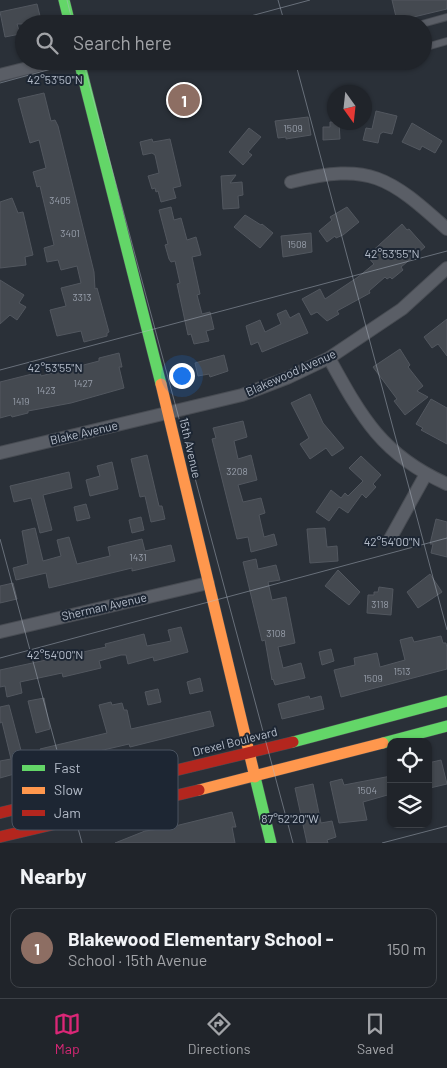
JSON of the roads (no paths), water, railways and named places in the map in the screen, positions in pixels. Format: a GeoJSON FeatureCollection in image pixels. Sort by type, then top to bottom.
{"type":"FeatureCollection","features":[{"type":"Feature","properties":{"kind":"street"},"geometry":{"type":"LineString","coordinates":[[64,0],[68,15]]}},
{"type":"Feature","properties":{"kind":"street"},"geometry":{"type":"LineString","coordinates":[[0,75],[20,70]]}},
{"type":"Feature","properties":{"kind":"street","name":"15th Avenue"},"geometry":{"type":"LineString","coordinates":[[81,70],[168,413],[251,753],[271,843]]}},
{"type":"Feature","properties":{"kind":"street"},"geometry":{"type":"LineString","coordinates":[[291,182],[323,174],[352,172],[380,178],[401,190],[447,230]]}},
{"type":"Feature","properties":{"kind":"street","name":"Blakewood Avenue"},"geometry":{"type":"LineString","coordinates":[[168,413],[242,395],[329,358],[402,309],[447,268]]}},
{"type":"Feature","properties":{"kind":"street"},"geometry":{"type":"LineString","coordinates":[[329,358],[355,406],[379,439],[401,458],[426,474],[447,484]]}},
{"type":"Feature","properties":{"kind":"street","name":"Blake Avenue"},"geometry":{"type":"LineString","coordinates":[[0,453],[168,413]]}},
{"type":"Feature","properties":{"kind":"street"},"geometry":{"type":"LineString","coordinates":[[390,539],[426,474]]}},
{"type":"Feature","properties":{"kind":"street","name":"Sherman Avenue"},"geometry":{"type":"LineString","coordinates":[[0,632],[208,583]]}},
{"type":"Feature","properties":{"kind":"street","name":"Drexel Boulevard"},"geometry":{"type":"LineString","coordinates":[[178,775],[251,753],[323,738],[447,701]]}},
{"type":"Feature","properties":{"kind":"street"},"geometry":{"type":"LineString","coordinates":[[178,791],[256,776],[327,753],[447,726]]}},
{"type":"Feature","properties":{"kind":"street"},"geometry":{"type":"LineString","coordinates":[[0,837],[27,830]]}},
{"type":"Feature","properties":{"kind":"lane"},"geometry":{"type":"LineString","coordinates":[[432,21],[447,17]]}},
{"type":"Feature","properties":{"kind":"lane"},"geometry":{"type":"LineString","coordinates":[[432,45],[447,41]]}},
{"type":"Feature","properties":{"kind":"place","name":"Blakewood Elementary School -"},"geometry":{"type":"Point","coordinates":[184,100]}}]}
